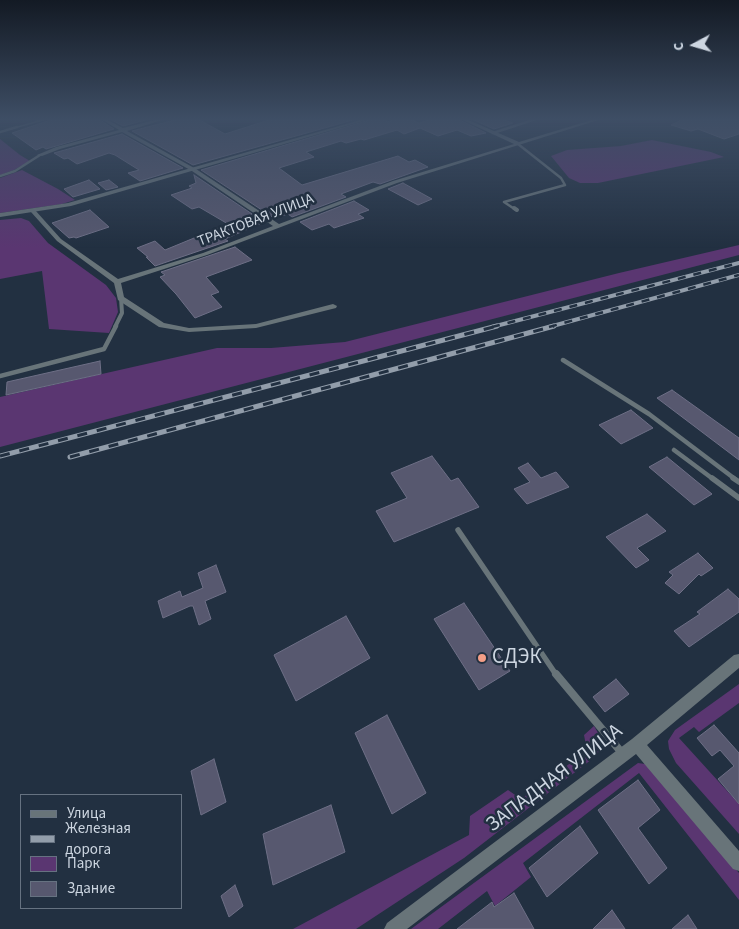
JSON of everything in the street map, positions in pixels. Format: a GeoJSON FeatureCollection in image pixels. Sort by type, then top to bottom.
{"type":"FeatureCollection","features":[{"type":"Feature","properties":{"kind":"street"},"geometry":{"type":"LineString","coordinates":[[179,161],[278,226]]}},
{"type":"Feature","properties":{"kind":"street"},"geometry":{"type":"LineString","coordinates":[[0,215],[69,205],[224,161]]}},
{"type":"Feature","properties":{"kind":"street","name":"ТРАКТОВАЯ УЛИЦА"},"geometry":{"type":"LineString","coordinates":[[118,282],[205,254],[395,182],[462,161]]}},
{"type":"Feature","properties":{"kind":"street"},"geometry":{"type":"LineString","coordinates":[[33,211],[59,240],[118,282],[121,298],[162,325],[189,330],[256,326],[333,306]]}},
{"type":"Feature","properties":{"kind":"street","name":"ЗАПАДНАЯ УЛИЦА"},"geometry":{"type":"LineString","coordinates":[[393,929],[622,753],[637,744],[739,660]]}},
{"type":"Feature","properties":{"kind":"street"},"geometry":{"type":"LineString","coordinates":[[637,744],[739,863]]}},
{"type":"Feature","properties":{"kind":"lane"},"geometry":{"type":"LineString","coordinates":[[0,176],[15,171],[30,161]]}},
{"type":"Feature","properties":{"kind":"lane"},"geometry":{"type":"LineString","coordinates":[[517,210],[504,202],[565,185],[561,178],[540,161]]}},
{"type":"Feature","properties":{"kind":"lane"},"geometry":{"type":"LineString","coordinates":[[0,376],[104,349],[122,313],[121,298]]}},
{"type":"Feature","properties":{"kind":"lane"},"geometry":{"type":"LineString","coordinates":[[563,360],[649,414],[739,482]]}},
{"type":"Feature","properties":{"kind":"lane"},"geometry":{"type":"LineString","coordinates":[[674,450],[739,498]]}},
{"type":"Feature","properties":{"kind":"lane"},"geometry":{"type":"LineString","coordinates":[[458,530],[557,676],[622,753]]}},
{"type":"Feature","properties":{"kind":"green space"},"geometry":{"type":"Polygon","coordinates":[[[0,161],[29,161],[14,170],[0,175],[0,161]]]}},
{"type":"Feature","properties":{"kind":"green space"},"geometry":{"type":"Polygon","coordinates":[[[555,161],[703,161],[598,183],[580,183],[569,178],[555,161]]]}},
{"type":"Feature","properties":{"kind":"green space"},"geometry":{"type":"Polygon","coordinates":[[[22,170],[75,200],[62,204],[0,213],[0,178],[22,170]]]}},
{"type":"Feature","properties":{"kind":"green space"},"geometry":{"type":"Polygon","coordinates":[[[21,218],[29,221],[48,243],[106,285],[116,298],[118,312],[109,333],[49,329],[42,271],[0,279],[0,220],[21,218]]]}},
{"type":"Feature","properties":{"kind":"green space"},"geometry":{"type":"Polygon","coordinates":[[[739,245],[739,255],[0,447],[0,397],[217,348],[271,348],[345,342],[739,245]]]}},
{"type":"Feature","properties":{"kind":"green space"},"geometry":{"type":"Polygon","coordinates":[[[739,684],[739,703],[699,732],[694,727],[679,738],[739,804],[739,834],[676,763],[669,749],[668,741],[675,730],[739,684]]]}},
{"type":"Feature","properties":{"kind":"green space"},"geometry":{"type":"Polygon","coordinates":[[[594,726],[602,742],[602,746],[596,756],[464,858],[356,929],[293,929],[469,835],[470,816],[508,790],[521,799],[587,751],[584,735],[594,726]]]}},
{"type":"Feature","properties":{"kind":"green space"},"geometry":{"type":"Polygon","coordinates":[[[638,763],[645,764],[653,772],[739,873],[739,900],[639,773],[523,863],[531,877],[495,906],[487,891],[438,929],[411,929],[638,763]]]}},
{"type":"Feature","properties":{"kind":"building"},"geometry":{"type":"Polygon","coordinates":[[[125,161],[171,161],[183,168],[140,181],[128,173],[139,170],[125,161]]]}},
{"type":"Feature","properties":{"kind":"building"},"geometry":{"type":"Polygon","coordinates":[[[186,161],[206,161],[193,165],[186,161]]]}},
{"type":"Feature","properties":{"kind":"building"},"geometry":{"type":"Polygon","coordinates":[[[230,161],[300,161],[279,168],[302,185],[380,161],[418,161],[428,167],[380,184],[373,182],[341,194],[346,197],[292,217],[288,214],[274,218],[201,170],[230,161]]]}},
{"type":"Feature","properties":{"kind":"building"},"geometry":{"type":"Polygon","coordinates":[[[194,175],[264,222],[225,239],[228,241],[155,266],[137,248],[155,241],[165,250],[228,224],[199,207],[192,209],[171,195],[192,188],[189,186],[196,183],[194,175]]]}},
{"type":"Feature","properties":{"kind":"building"},"geometry":{"type":"Polygon","coordinates":[[[89,180],[100,189],[73,197],[64,189],[89,180]]]}},
{"type":"Feature","properties":{"kind":"building"},"geometry":{"type":"Polygon","coordinates":[[[109,180],[118,187],[106,190],[98,183],[109,180]]]}},
{"type":"Feature","properties":{"kind":"building"},"geometry":{"type":"Polygon","coordinates":[[[403,183],[432,199],[418,205],[388,189],[403,183]]]}},
{"type":"Feature","properties":{"kind":"building"},"geometry":{"type":"Polygon","coordinates":[[[354,201],[369,210],[358,214],[364,218],[334,228],[329,224],[312,230],[300,222],[354,201]]]}},
{"type":"Feature","properties":{"kind":"building"},"geometry":{"type":"Polygon","coordinates":[[[90,210],[109,227],[76,238],[69,238],[52,223],[90,210]]]}},
{"type":"Feature","properties":{"kind":"building"},"geometry":{"type":"Polygon","coordinates":[[[235,247],[252,260],[206,277],[219,292],[211,295],[222,307],[195,318],[160,277],[165,275],[161,272],[235,247]]]}},
{"type":"Feature","properties":{"kind":"building"},"geometry":{"type":"Polygon","coordinates":[[[100,361],[101,374],[6,395],[7,382],[100,361]]]}},
{"type":"Feature","properties":{"kind":"building"},"geometry":{"type":"Polygon","coordinates":[[[672,390],[739,438],[739,460],[657,398],[672,390]]]}},
{"type":"Feature","properties":{"kind":"building"},"geometry":{"type":"Polygon","coordinates":[[[631,410],[653,428],[621,444],[599,425],[631,410]]]}},
{"type":"Feature","properties":{"kind":"building"},"geometry":{"type":"Polygon","coordinates":[[[432,456],[451,481],[458,478],[479,507],[394,542],[376,511],[407,498],[391,473],[432,456]]]}},
{"type":"Feature","properties":{"kind":"building"},"geometry":{"type":"Polygon","coordinates":[[[667,457],[712,494],[694,505],[649,467],[667,457]]]}},
{"type":"Feature","properties":{"kind":"building"},"geometry":{"type":"Polygon","coordinates":[[[528,463],[541,478],[556,472],[569,487],[527,504],[514,489],[530,482],[518,468],[528,463]]]}},
{"type":"Feature","properties":{"kind":"building"},"geometry":{"type":"Polygon","coordinates":[[[647,514],[666,531],[637,548],[649,560],[636,568],[606,537],[647,514]]]}},
{"type":"Feature","properties":{"kind":"building"},"geometry":{"type":"Polygon","coordinates":[[[698,553],[713,568],[701,576],[699,574],[679,594],[665,583],[673,575],[669,572],[698,553]]]}},
{"type":"Feature","properties":{"kind":"building"},"geometry":{"type":"Polygon","coordinates":[[[216,565],[226,592],[205,601],[211,619],[199,625],[193,606],[163,618],[158,601],[180,591],[182,597],[203,588],[198,573],[216,565]]]}},
{"type":"Feature","properties":{"kind":"building"},"geometry":{"type":"Polygon","coordinates":[[[728,589],[739,599],[739,612],[689,647],[674,631],[700,614],[697,612],[728,589]]]}},
{"type":"Feature","properties":{"kind":"building"},"geometry":{"type":"Polygon","coordinates":[[[464,603],[510,671],[479,690],[434,619],[464,603]]]}},
{"type":"Feature","properties":{"kind":"building"},"geometry":{"type":"Polygon","coordinates":[[[346,616],[370,658],[296,701],[274,655],[346,616]]]}},
{"type":"Feature","properties":{"kind":"building"},"geometry":{"type":"Polygon","coordinates":[[[616,679],[629,694],[605,712],[593,697],[616,679]]]}},
{"type":"Feature","properties":{"kind":"building"},"geometry":{"type":"Polygon","coordinates":[[[387,715],[426,793],[392,814],[355,733],[387,715]]]}},
{"type":"Feature","properties":{"kind":"building"},"geometry":{"type":"Polygon","coordinates":[[[714,725],[739,753],[739,804],[718,779],[734,766],[720,750],[712,756],[697,738],[714,725]]]}},
{"type":"Feature","properties":{"kind":"building"},"geometry":{"type":"Polygon","coordinates":[[[214,759],[226,802],[201,815],[191,771],[214,759]]]}},
{"type":"Feature","properties":{"kind":"building"},"geometry":{"type":"Polygon","coordinates":[[[638,780],[660,810],[638,828],[667,868],[649,884],[598,810],[638,780]]]}},
{"type":"Feature","properties":{"kind":"building"},"geometry":{"type":"Polygon","coordinates":[[[331,805],[345,852],[273,885],[263,834],[331,805]]]}},
{"type":"Feature","properties":{"kind":"building"},"geometry":{"type":"Polygon","coordinates":[[[580,826],[598,853],[547,897],[529,868],[580,826]]]}},
{"type":"Feature","properties":{"kind":"building"},"geometry":{"type":"Polygon","coordinates":[[[235,885],[243,906],[229,917],[221,896],[235,885]]]}},
{"type":"Feature","properties":{"kind":"building"},"geometry":{"type":"Polygon","coordinates":[[[514,893],[534,929],[457,929],[492,902],[494,907],[514,893]]]}},
{"type":"Feature","properties":{"kind":"building"},"geometry":{"type":"Polygon","coordinates":[[[612,910],[625,929],[593,929],[612,910]]]}},
{"type":"Feature","properties":{"kind":"building"},"geometry":{"type":"Polygon","coordinates":[[[688,915],[697,929],[672,929],[688,915]]]}},
{"type":"Feature","properties":{"kind":"railway"},"geometry":{"type":"LineString","coordinates":[[492,327],[739,263]]}},
{"type":"Feature","properties":{"kind":"railway"},"geometry":{"type":"LineString","coordinates":[[549,327],[739,275]]}},
{"type":"Feature","properties":{"kind":"railway"},"geometry":{"type":"LineString","coordinates":[[0,456],[497,326]]}},
{"type":"Feature","properties":{"kind":"railway"},"geometry":{"type":"LineString","coordinates":[[70,457],[554,326]]}},
{"type":"Feature","properties":{"kind":"place","name":"СДЭК"},"geometry":{"type":"Point","coordinates":[482,658]}}]}
